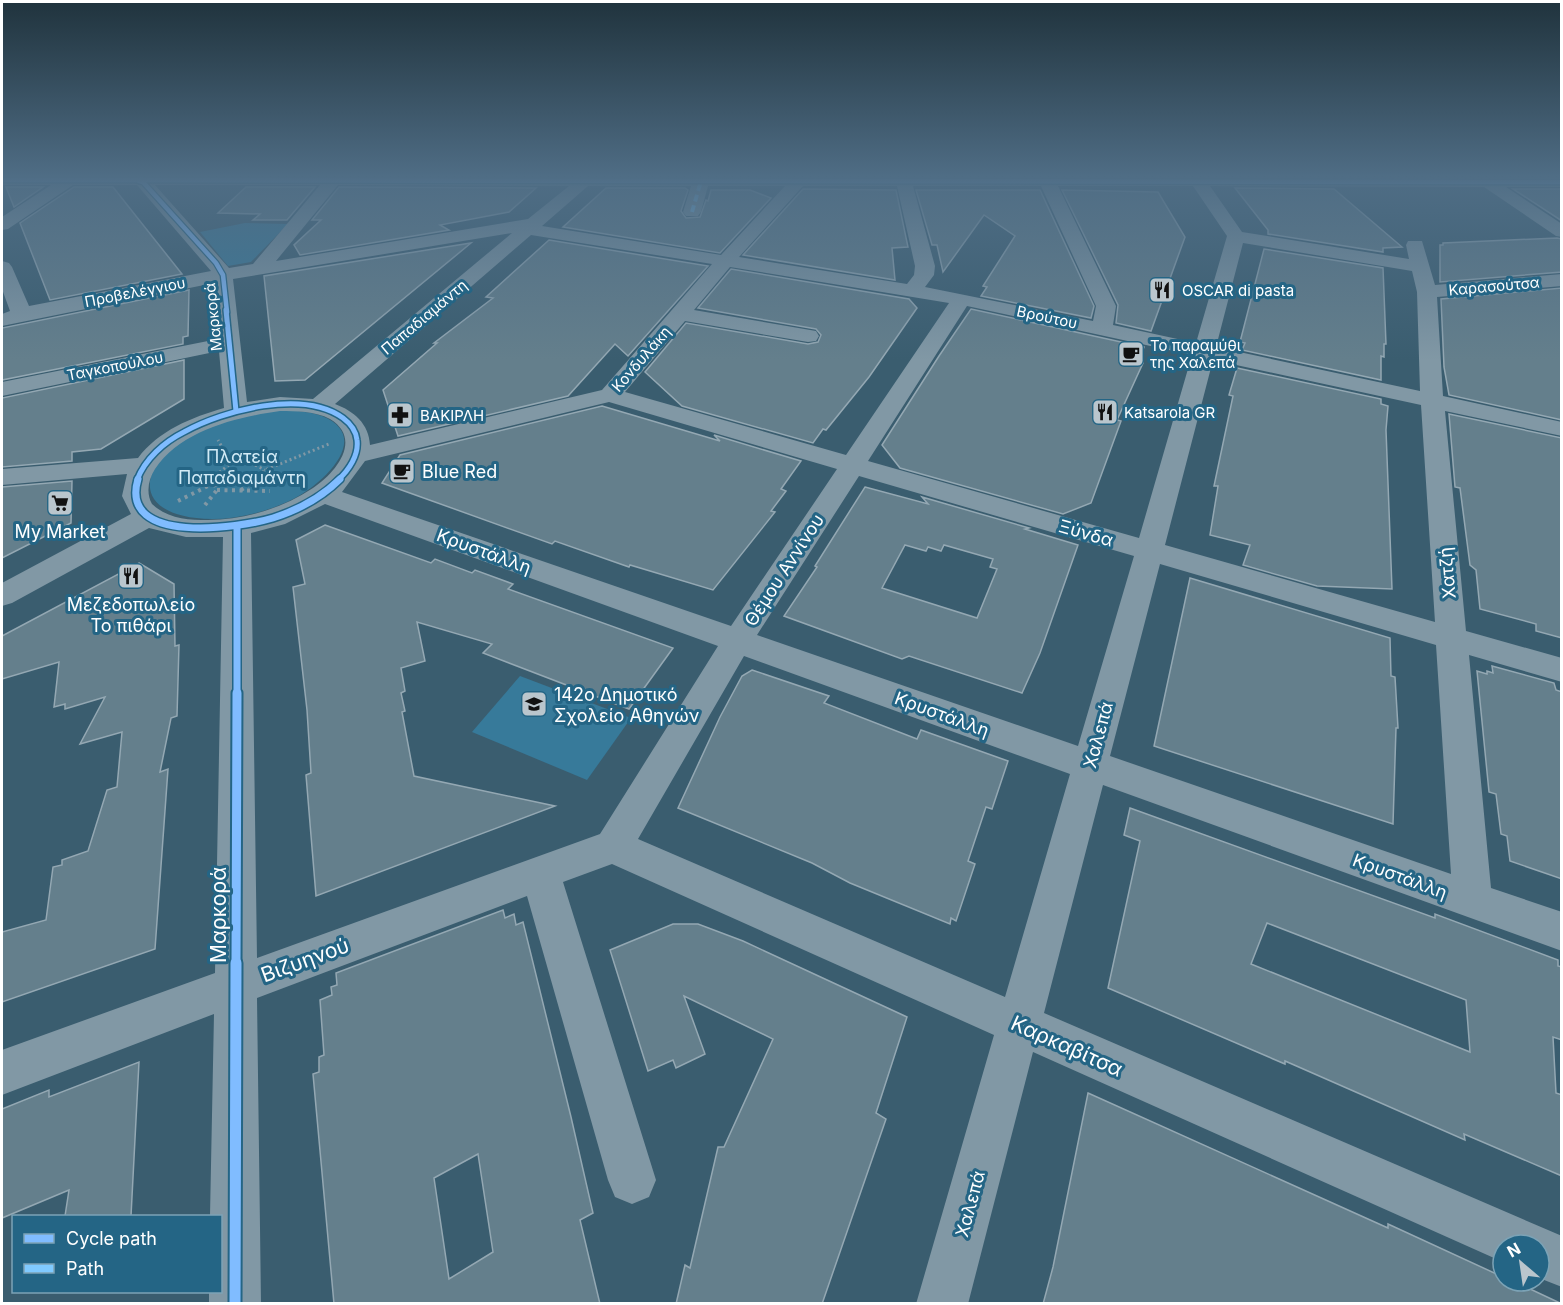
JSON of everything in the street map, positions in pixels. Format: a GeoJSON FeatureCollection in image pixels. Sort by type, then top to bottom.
{"type":"FeatureCollection","features":[{"type":"Feature","properties":{"kind":"street","name":"Μαρκορά"},"geometry":{"type":"LineString","coordinates":[[193,238],[216,263],[223,275],[236,411]]}},
{"type":"Feature","properties":{"kind":"street"},"geometry":{"type":"LineString","coordinates":[[259,269],[285,238]]}},
{"type":"Feature","properties":{"kind":"street","name":"Προβελέγγιου"},"geometry":{"type":"LineString","coordinates":[[2,320],[22,314],[223,275],[455,238]]}},
{"type":"Feature","properties":{"kind":"street","name":"Παπαδιαμάντη"},"geometry":{"type":"LineString","coordinates":[[318,407],[516,238]]}},
{"type":"Feature","properties":{"kind":"street","name":"Βρούτου"},"geometry":{"type":"LineString","coordinates":[[599,238],[962,298],[1562,429]]}},
{"type":"Feature","properties":{"kind":"street","name":"Κονδυλάκη"},"geometry":{"type":"LineString","coordinates":[[356,445],[610,395],[747,238]]}},
{"type":"Feature","properties":{"kind":"street"},"geometry":{"type":"LineString","coordinates":[[914,289],[924,275],[925,266],[918,238]]}},
{"type":"Feature","properties":{"kind":"street"},"geometry":{"type":"LineString","coordinates":[[1074,238],[1106,306],[1102,328]]}},
{"type":"Feature","properties":{"kind":"street","name":"Χαλεπά"},"geometry":{"type":"LineString","coordinates":[[942,1304],[1235,238]]}},
{"type":"Feature","properties":{"kind":"street","name":"Καρασούτσα"},"geometry":{"type":"LineString","coordinates":[[1247,238],[1421,268],[1562,280]]}},
{"type":"Feature","properties":{"kind":"street"},"geometry":{"type":"LineString","coordinates":[[2,267],[22,314]]}},
{"type":"Feature","properties":{"kind":"street","name":"Χατζή"},"geometry":{"type":"LineString","coordinates":[[1421,268],[1473,902]]}},
{"type":"Feature","properties":{"kind":"street","name":"Θέμου Αννίνου"},"geometry":{"type":"LineString","coordinates":[[613,846],[737,641],[962,298]]}},
{"type":"Feature","properties":{"kind":"street"},"geometry":{"type":"LineString","coordinates":[[680,314],[808,336]]}},
{"type":"Feature","properties":{"kind":"street","name":"Ταγκοπούλου"},"geometry":{"type":"LineString","coordinates":[[2,389],[229,343]]}},
{"type":"Feature","properties":{"kind":"street","name":"Ξύνδα"},"geometry":{"type":"LineString","coordinates":[[610,395],[1562,670]]}},
{"type":"Feature","properties":{"kind":"street"},"geometry":{"type":"LineString","coordinates":[[280,404],[318,407],[339,414],[352,425],[356,445],[338,481],[323,494],[298,508],[268,520],[239,509],[202,530],[171,526],[149,516],[139,506],[135,493],[137,480],[144,465],[160,448],[183,433],[236,411],[280,404]]}},
{"type":"Feature","properties":{"kind":"street"},"geometry":{"type":"LineString","coordinates":[[2,477],[144,465]]}},
{"type":"Feature","properties":{"kind":"street","name":"Κρυστάλλη"},"geometry":{"type":"LineString","coordinates":[[323,494],[1562,932]]}},
{"type":"Feature","properties":{"kind":"street","name":"Μαρκορά"},"geometry":{"type":"LineString","coordinates":[[235,1304],[239,509]]}},
{"type":"Feature","properties":{"kind":"street"},"geometry":{"type":"LineString","coordinates":[[2,596],[149,516]]}},
{"type":"Feature","properties":{"kind":"street","name":"Βιζυηνού"},"geometry":{"type":"LineString","coordinates":[[2,1072],[613,846]]}},
{"type":"Feature","properties":{"kind":"street","name":"Καρκαβίτσα"},"geometry":{"type":"LineString","coordinates":[[613,846],[1495,1233]]}},
{"type":"Feature","properties":{"kind":"street"},"geometry":{"type":"LineString","coordinates":[[540,872],[632,1180]]}},
{"type":"Feature","properties":{"kind":"path"},"geometry":{"type":"LineString","coordinates":[[208,421],[231,463]]}},
{"type":"Feature","properties":{"kind":"path"},"geometry":{"type":"LineString","coordinates":[[239,509],[265,470],[356,445]]}},
{"type":"Feature","properties":{"kind":"path"},"geometry":{"type":"LineString","coordinates":[[149,516],[214,483],[215,476],[231,463],[249,462],[265,470]]}},
{"type":"Feature","properties":{"kind":"green space"},"geometry":{"type":"Polygon","coordinates":[[[205,238],[274,238],[251,262],[228,266],[205,238]]]}},
{"type":"Feature","properties":{"kind":"green space","name":"Πλατεία Παπαδιαμάντη"},"geometry":{"type":"Polygon","coordinates":[[[286,410],[322,416],[337,425],[344,436],[338,460],[318,482],[306,491],[285,503],[265,510],[222,519],[185,516],[166,509],[154,499],[150,487],[152,473],[162,458],[177,444],[219,422],[252,414],[286,410]]]}},
{"type":"Feature","properties":{"kind":"green space"},"geometry":{"type":"Polygon","coordinates":[[[520,676],[631,718],[587,780],[472,732],[520,676]]]}},
{"type":"Feature","properties":{"kind":"building"},"geometry":{"type":"Polygon","coordinates":[[[26,238],[153,238],[182,274],[50,300],[26,238]]]}},
{"type":"Feature","properties":{"kind":"building"},"geometry":{"type":"Polygon","coordinates":[[[302,238],[402,238],[300,255],[294,245],[302,238]]]}},
{"type":"Feature","properties":{"kind":"building"},"geometry":{"type":"Polygon","coordinates":[[[629,238],[734,238],[720,253],[629,238]]]}},
{"type":"Feature","properties":{"kind":"building"},"geometry":{"type":"Polygon","coordinates":[[[759,238],[906,238],[908,247],[892,248],[895,280],[743,255],[759,238]]]}},
{"type":"Feature","properties":{"kind":"building"},"geometry":{"type":"Polygon","coordinates":[[[930,238],[968,238],[943,272],[937,245],[932,245],[930,238]]]}},
{"type":"Feature","properties":{"kind":"building"},"geometry":{"type":"Polygon","coordinates":[[[1014,238],[1062,238],[1094,306],[1091,318],[981,296],[987,287],[983,286],[1014,238]]]}},
{"type":"Feature","properties":{"kind":"building"},"geometry":{"type":"Polygon","coordinates":[[[1085,238],[1185,238],[1151,331],[1116,323],[1118,305],[1085,238]]]}},
{"type":"Feature","properties":{"kind":"building"},"geometry":{"type":"Polygon","coordinates":[[[1293,238],[1391,238],[1402,247],[1383,248],[1383,252],[1293,238]]]}},
{"type":"Feature","properties":{"kind":"building"},"geometry":{"type":"Polygon","coordinates":[[[1562,239],[1562,272],[1440,282],[1440,245],[1443,243],[1562,239]]]}},
{"type":"Feature","properties":{"kind":"building"},"geometry":{"type":"Polygon","coordinates":[[[549,240],[708,266],[628,356],[615,344],[568,396],[398,436],[383,390],[437,343],[434,343],[493,298],[486,297],[549,240]]]}},
{"type":"Feature","properties":{"kind":"building"},"geometry":{"type":"Polygon","coordinates":[[[471,243],[305,380],[275,381],[264,276],[471,243]]]}},
{"type":"Feature","properties":{"kind":"building"},"geometry":{"type":"Polygon","coordinates":[[[1264,249],[1383,268],[1386,344],[1384,344],[1384,357],[1381,356],[1381,380],[1242,350],[1245,343],[1240,342],[1264,249]]]}},
{"type":"Feature","properties":{"kind":"building"},"geometry":{"type":"Polygon","coordinates":[[[731,269],[909,299],[917,308],[869,377],[813,443],[682,406],[645,372],[686,323],[808,344],[818,342],[821,335],[816,329],[698,308],[731,269]]]}},
{"type":"Feature","properties":{"kind":"building"},"geometry":{"type":"Polygon","coordinates":[[[1562,288],[1562,420],[1449,395],[1444,367],[1441,299],[1562,288]]]}},
{"type":"Feature","properties":{"kind":"building"},"geometry":{"type":"Polygon","coordinates":[[[189,290],[188,336],[183,337],[183,344],[2,380],[2,328],[189,290]]]}},
{"type":"Feature","properties":{"kind":"building"},"geometry":{"type":"Polygon","coordinates":[[[971,309],[1144,347],[1138,362],[1143,363],[1117,420],[1121,421],[1091,503],[1063,514],[900,468],[882,445],[971,309]]]}},
{"type":"Feature","properties":{"kind":"building"},"geometry":{"type":"Polygon","coordinates":[[[184,360],[184,399],[101,449],[72,452],[72,461],[2,467],[2,398],[184,360]]]}},
{"type":"Feature","properties":{"kind":"building"},"geometry":{"type":"Polygon","coordinates":[[[1237,368],[1381,399],[1381,404],[1388,406],[1386,430],[1392,589],[1317,586],[1243,565],[1250,545],[1210,535],[1218,486],[1214,486],[1233,396],[1229,395],[1237,368]]]}},
{"type":"Feature","properties":{"kind":"building"},"geometry":{"type":"Polygon","coordinates":[[[602,406],[720,441],[714,435],[801,461],[781,489],[786,491],[771,511],[775,512],[713,590],[630,565],[629,567],[555,541],[552,544],[382,483],[400,455],[602,406]]]}},
{"type":"Feature","properties":{"kind":"building"},"geometry":{"type":"Polygon","coordinates":[[[1449,414],[1562,438],[1562,638],[1536,631],[1536,624],[1480,609],[1476,570],[1470,565],[1460,488],[1455,487],[1449,414]]]}},
{"type":"Feature","properties":{"kind":"building"},"geometry":{"type":"Polygon","coordinates":[[[72,481],[71,523],[2,558],[2,487],[72,481]]]}},
{"type":"Feature","properties":{"kind":"building"},"geometry":{"type":"Polygon","coordinates":[[[865,487],[928,504],[922,497],[1029,528],[1025,529],[1078,545],[1040,653],[1022,693],[909,656],[902,659],[784,616],[817,567],[815,566],[865,487]],[[905,545],[882,588],[977,618],[997,569],[990,567],[993,559],[944,545],[941,551],[928,547],[926,551],[905,545]]]}},
{"type":"Feature","properties":{"kind":"building"},"geometry":{"type":"Polygon","coordinates":[[[325,525],[431,563],[435,559],[472,573],[475,570],[513,584],[508,589],[673,648],[629,709],[483,653],[492,644],[417,622],[425,661],[401,668],[405,691],[401,693],[405,711],[402,712],[414,776],[555,806],[316,896],[306,775],[311,773],[307,710],[293,587],[305,584],[296,540],[325,525]]]}},
{"type":"Feature","properties":{"kind":"building"},"geometry":{"type":"Polygon","coordinates":[[[139,563],[174,584],[175,646],[179,645],[177,716],[171,718],[160,772],[168,769],[155,949],[2,1002],[2,932],[46,920],[53,867],[62,865],[62,860],[88,851],[107,790],[117,787],[122,732],[80,744],[105,697],[65,709],[65,704],[54,707],[59,662],[2,679],[2,636],[139,563]]]}},
{"type":"Feature","properties":{"kind":"building"},"geometry":{"type":"Polygon","coordinates":[[[1190,578],[1390,638],[1391,676],[1395,677],[1398,728],[1396,728],[1393,824],[1154,746],[1190,578]]]}},
{"type":"Feature","properties":{"kind":"building"},"geometry":{"type":"Polygon","coordinates":[[[1492,666],[1554,683],[1556,690],[1562,692],[1562,879],[1510,861],[1507,836],[1501,834],[1496,794],[1489,792],[1477,671],[1493,673],[1492,666]]]}},
{"type":"Feature","properties":{"kind":"building"},"geometry":{"type":"Polygon","coordinates":[[[752,670],[829,696],[824,703],[917,739],[921,730],[1008,761],[992,809],[986,807],[968,861],[975,864],[956,921],[951,918],[950,924],[850,883],[812,863],[678,808],[720,717],[742,676],[752,670]]]}},
{"type":"Feature","properties":{"kind":"building"},"geometry":{"type":"Polygon","coordinates":[[[1130,808],[1435,918],[1435,914],[1558,960],[1558,966],[1562,967],[1562,1040],[1553,1037],[1556,1093],[1562,1095],[1562,1176],[1464,1134],[1465,1140],[1285,1061],[1285,1064],[1108,988],[1140,841],[1124,835],[1130,808]],[[1267,923],[1251,964],[1470,1052],[1466,1000],[1267,923]]]}},
{"type":"Feature","properties":{"kind":"building"},"geometry":{"type":"Polygon","coordinates":[[[503,910],[505,918],[514,914],[516,925],[523,922],[593,1213],[580,1220],[600,1304],[334,1304],[313,1074],[319,1072],[319,1057],[324,1055],[320,1000],[332,995],[331,987],[337,985],[336,973],[503,910]],[[478,1154],[434,1178],[449,1279],[493,1252],[478,1154]]]}},
{"type":"Feature","properties":{"kind":"building"},"geometry":{"type":"Polygon","coordinates":[[[673,924],[698,924],[743,941],[907,1017],[876,1113],[886,1119],[822,1304],[676,1304],[685,1265],[690,1268],[718,1147],[724,1147],[773,1039],[684,996],[705,1054],[676,1068],[673,1060],[648,1071],[610,950],[673,924]]]}},
{"type":"Feature","properties":{"kind":"building"},"geometry":{"type":"Polygon","coordinates":[[[139,1062],[131,1215],[65,1215],[69,1190],[2,1218],[2,1109],[49,1090],[49,1097],[139,1062]]]}},
{"type":"Feature","properties":{"kind":"building"},"geometry":{"type":"Polygon","coordinates":[[[1088,1093],[1388,1228],[1388,1224],[1491,1271],[1491,1293],[1539,1293],[1562,1304],[1043,1304],[1053,1267],[1088,1093]]]}},
{"type":"Feature","properties":{"kind":"cycle path"},"geometry":{"type":"LineString","coordinates":[[193,238],[216,263],[223,275],[236,411]]}},
{"type":"Feature","properties":{"kind":"cycle path"},"geometry":{"type":"LineString","coordinates":[[280,404],[310,406],[331,411],[350,423],[356,433],[358,443],[356,455],[343,476],[324,493],[293,511],[276,517],[222,528],[173,526],[153,519],[143,511],[136,496],[138,479],[152,456],[167,443],[184,432],[223,416],[280,404]]}},
{"type":"Feature","properties":{"kind":"cycle path"},"geometry":{"type":"LineString","coordinates":[[235,1304],[237,527]]}},
{"type":"Feature","properties":{"kind":"place","name":"OSCAR di pasta"},"geometry":{"type":"Point","coordinates":[1162,290]}},
{"type":"Feature","properties":{"kind":"place","name":"Το παραμύθι της Χαλεπά"},"geometry":{"type":"Point","coordinates":[1131,354]}},
{"type":"Feature","properties":{"kind":"place","name":"Katsarola GR"},"geometry":{"type":"Point","coordinates":[1105,412]}},
{"type":"Feature","properties":{"kind":"place","name":"ΒΑΚΙΡΛΗ"},"geometry":{"type":"Point","coordinates":[400,415]}},
{"type":"Feature","properties":{"kind":"place","name":"Blue Red"},"geometry":{"type":"Point","coordinates":[402,471]}},
{"type":"Feature","properties":{"kind":"place","name":"My Market"},"geometry":{"type":"Point","coordinates":[60,503]}},
{"type":"Feature","properties":{"kind":"place","name":"Μεζεδοπωλείο Το πιθάρι"},"geometry":{"type":"Point","coordinates":[131,576]}},
{"type":"Feature","properties":{"kind":"place","name":"142ο Δημοτικό Σχολείο Αθηνών"},"geometry":{"type":"Point","coordinates":[534,704]}}]}
